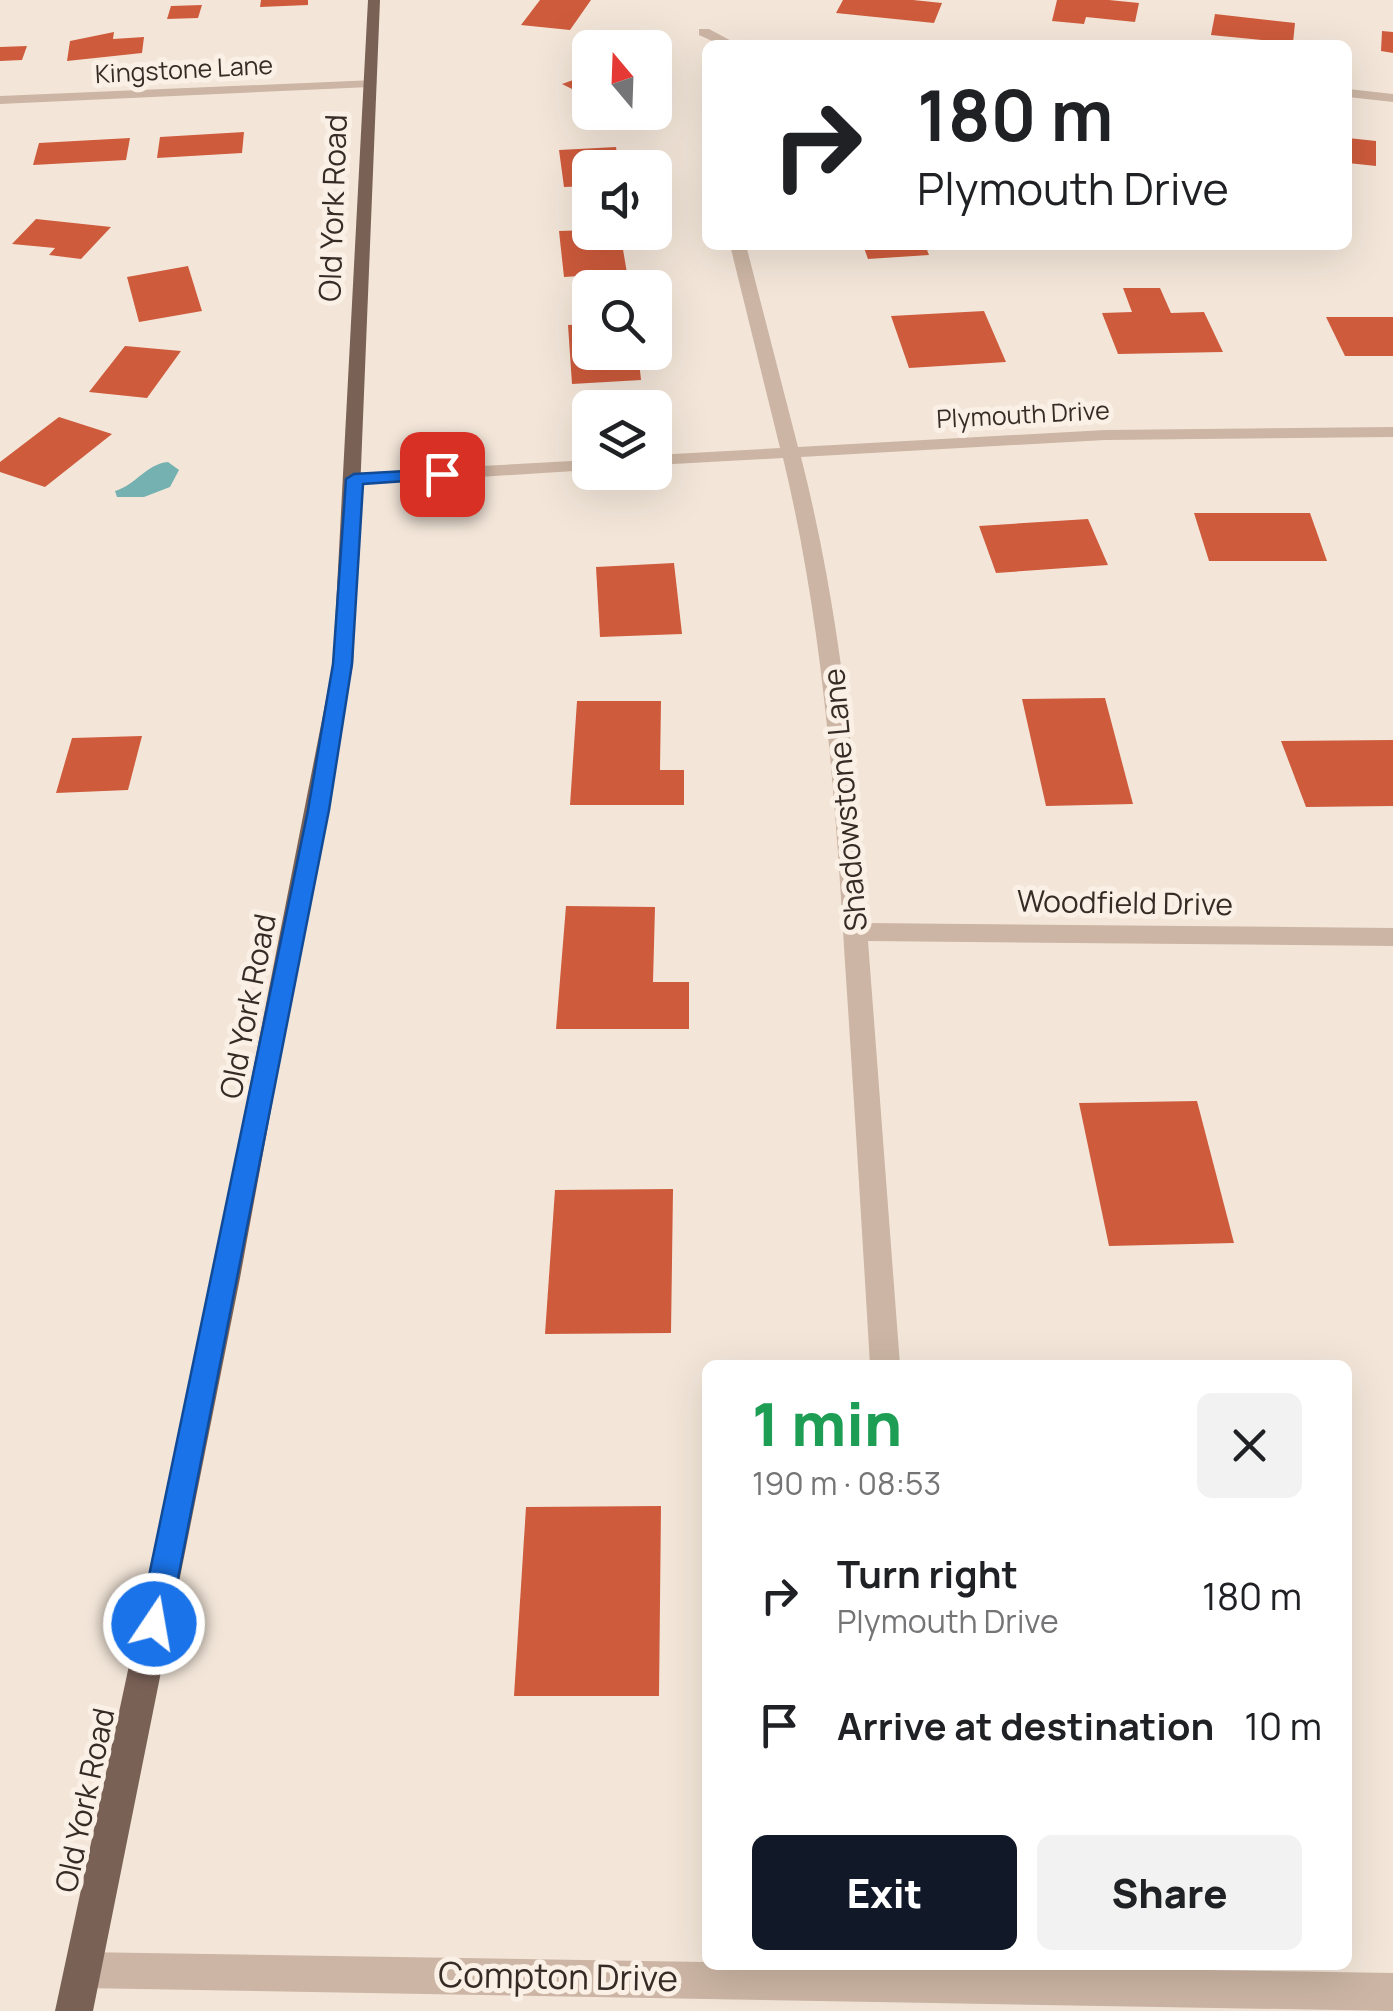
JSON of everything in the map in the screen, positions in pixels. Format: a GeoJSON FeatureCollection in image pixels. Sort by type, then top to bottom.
{"type":"FeatureCollection","features":[{"type":"Feature","properties":{"kind":"main road","name":"Old York Road"},"geometry":{"type":"LineString","coordinates":[[74,2011],[318,810],[343,664],[374,0]]}},
{"type":"Feature","properties":{"kind":"street"},"geometry":{"type":"LineString","coordinates":[[704,32],[721,40]]}},
{"type":"Feature","properties":{"kind":"street","name":"Kingstone Lane"},"geometry":{"type":"LineString","coordinates":[[0,100],[370,83]]}},
{"type":"Feature","properties":{"kind":"street"},"geometry":{"type":"LineString","coordinates":[[1352,93],[1393,98]]}},
{"type":"Feature","properties":{"kind":"street","name":"Shadowstone Lane"},"geometry":{"type":"LineString","coordinates":[[739,250],[812,543],[828,627],[856,932],[884,1360]]}},
{"type":"Feature","properties":{"kind":"street","name":"Plymouth Drive"},"geometry":{"type":"LineString","coordinates":[[672,459],[1105,435],[1393,432]]}},
{"type":"Feature","properties":{"kind":"street"},"geometry":{"type":"LineString","coordinates":[[354,479],[572,465]]}},
{"type":"Feature","properties":{"kind":"street","name":"Woodfield Drive"},"geometry":{"type":"LineString","coordinates":[[856,932],[1393,937]]}},
{"type":"Feature","properties":{"kind":"street","name":"Compton Drive"},"geometry":{"type":"LineString","coordinates":[[82,1970],[925,1973],[1393,1992]]}},
{"type":"Feature","properties":{"kind":"water"},"geometry":{"type":"Polygon","coordinates":[[[168,462],[179,470],[170,487],[144,497],[117,497],[115,491],[168,462]]]}},
{"type":"Feature","properties":{"kind":"building"},"geometry":{"type":"Polygon","coordinates":[[[261,0],[308,0],[308,5],[260,7],[261,0]]]}},
{"type":"Feature","properties":{"kind":"building"},"geometry":{"type":"Polygon","coordinates":[[[540,0],[591,0],[570,30],[521,25],[540,0]]]}},
{"type":"Feature","properties":{"kind":"building"},"geometry":{"type":"Polygon","coordinates":[[[843,0],[942,3],[934,23],[836,13],[843,0]]]}},
{"type":"Feature","properties":{"kind":"building"},"geometry":{"type":"Polygon","coordinates":[[[1057,0],[1139,3],[1135,22],[1086,17],[1084,24],[1052,21],[1057,0]]]}},
{"type":"Feature","properties":{"kind":"building"},"geometry":{"type":"Polygon","coordinates":[[[202,5],[198,18],[167,19],[171,6],[202,5]]]}},
{"type":"Feature","properties":{"kind":"building"},"geometry":{"type":"Polygon","coordinates":[[[1215,14],[1295,23],[1293,40],[1211,35],[1215,14]]]}},
{"type":"Feature","properties":{"kind":"building"},"geometry":{"type":"Polygon","coordinates":[[[1382,31],[1393,32],[1393,53],[1381,51],[1382,31]]]}},
{"type":"Feature","properties":{"kind":"building"},"geometry":{"type":"Polygon","coordinates":[[[114,32],[113,39],[144,37],[142,53],[67,61],[70,41],[114,32]]]}},
{"type":"Feature","properties":{"kind":"building"},"geometry":{"type":"Polygon","coordinates":[[[27,46],[22,60],[0,61],[0,47],[27,46]]]}},
{"type":"Feature","properties":{"kind":"building"},"geometry":{"type":"Polygon","coordinates":[[[244,132],[242,153],[157,158],[160,137],[244,132]]]}},
{"type":"Feature","properties":{"kind":"building"},"geometry":{"type":"Polygon","coordinates":[[[130,138],[126,160],[33,165],[39,143],[130,138]]]}},
{"type":"Feature","properties":{"kind":"building"},"geometry":{"type":"Polygon","coordinates":[[[1352,138],[1376,141],[1376,166],[1352,163],[1352,138]]]}},
{"type":"Feature","properties":{"kind":"building"},"geometry":{"type":"Polygon","coordinates":[[[616,147],[616,150],[572,150],[572,187],[564,187],[559,150],[616,147]]]}},
{"type":"Feature","properties":{"kind":"building"},"geometry":{"type":"Polygon","coordinates":[[[36,219],[111,227],[81,259],[49,255],[55,248],[12,244],[36,219]]]}},
{"type":"Feature","properties":{"kind":"building"},"geometry":{"type":"Polygon","coordinates":[[[559,231],[572,231],[572,250],[623,250],[626,270],[572,270],[572,276],[564,277],[559,231]]]}},
{"type":"Feature","properties":{"kind":"building"},"geometry":{"type":"Polygon","coordinates":[[[865,250],[927,250],[929,255],[868,259],[865,250]]]}},
{"type":"Feature","properties":{"kind":"building"},"geometry":{"type":"Polygon","coordinates":[[[188,266],[202,311],[139,322],[127,277],[188,266]]]}},
{"type":"Feature","properties":{"kind":"building"},"geometry":{"type":"Polygon","coordinates":[[[1123,288],[1160,288],[1171,313],[1204,312],[1223,352],[1118,354],[1102,313],[1132,312],[1123,288]]]}},
{"type":"Feature","properties":{"kind":"building"},"geometry":{"type":"Polygon","coordinates":[[[984,311],[1006,362],[909,368],[891,316],[984,311]]]}},
{"type":"Feature","properties":{"kind":"building"},"geometry":{"type":"Polygon","coordinates":[[[1326,317],[1393,317],[1393,356],[1345,356],[1326,317]]]}},
{"type":"Feature","properties":{"kind":"building"},"geometry":{"type":"Polygon","coordinates":[[[568,325],[572,325],[572,370],[640,370],[641,380],[572,384],[568,325]]]}},
{"type":"Feature","properties":{"kind":"building"},"geometry":{"type":"Polygon","coordinates":[[[125,346],[181,351],[147,398],[89,392],[125,346]]]}},
{"type":"Feature","properties":{"kind":"building"},"geometry":{"type":"Polygon","coordinates":[[[59,417],[112,434],[45,487],[0,472],[0,462],[59,417]]]}},
{"type":"Feature","properties":{"kind":"building"},"geometry":{"type":"Polygon","coordinates":[[[1194,513],[1310,513],[1327,561],[1209,561],[1194,513]]]}},
{"type":"Feature","properties":{"kind":"building"},"geometry":{"type":"Polygon","coordinates":[[[1088,519],[1108,565],[996,573],[979,526],[1088,519]]]}},
{"type":"Feature","properties":{"kind":"building"},"geometry":{"type":"Polygon","coordinates":[[[674,563],[682,634],[600,637],[596,567],[674,563]]]}},
{"type":"Feature","properties":{"kind":"building"},"geometry":{"type":"Polygon","coordinates":[[[1105,698],[1133,804],[1046,806],[1022,699],[1105,698]]]}},
{"type":"Feature","properties":{"kind":"building"},"geometry":{"type":"Polygon","coordinates":[[[577,701],[661,701],[660,770],[684,770],[684,805],[570,805],[577,701]]]}},
{"type":"Feature","properties":{"kind":"building"},"geometry":{"type":"Polygon","coordinates":[[[142,736],[128,790],[56,793],[72,738],[142,736]]]}},
{"type":"Feature","properties":{"kind":"building"},"geometry":{"type":"Polygon","coordinates":[[[1393,740],[1393,806],[1306,807],[1281,741],[1393,740]]]}},
{"type":"Feature","properties":{"kind":"building"},"geometry":{"type":"Polygon","coordinates":[[[566,906],[655,907],[653,982],[689,982],[689,1029],[556,1029],[566,906]]]}},
{"type":"Feature","properties":{"kind":"building"},"geometry":{"type":"Polygon","coordinates":[[[1197,1101],[1234,1243],[1109,1246],[1079,1103],[1197,1101]]]}},
{"type":"Feature","properties":{"kind":"building"},"geometry":{"type":"Polygon","coordinates":[[[673,1189],[671,1333],[545,1334],[555,1190],[673,1189]]]}},
{"type":"Feature","properties":{"kind":"building"},"geometry":{"type":"Polygon","coordinates":[[[661,1506],[659,1696],[514,1696],[526,1507],[661,1506]]]}},
{"type":"Feature","properties":{"kind":"route"},"geometry":{"type":"LineString","coordinates":[[154,1624],[318,810],[343,664],[354,479],[442,474]]}}]}
